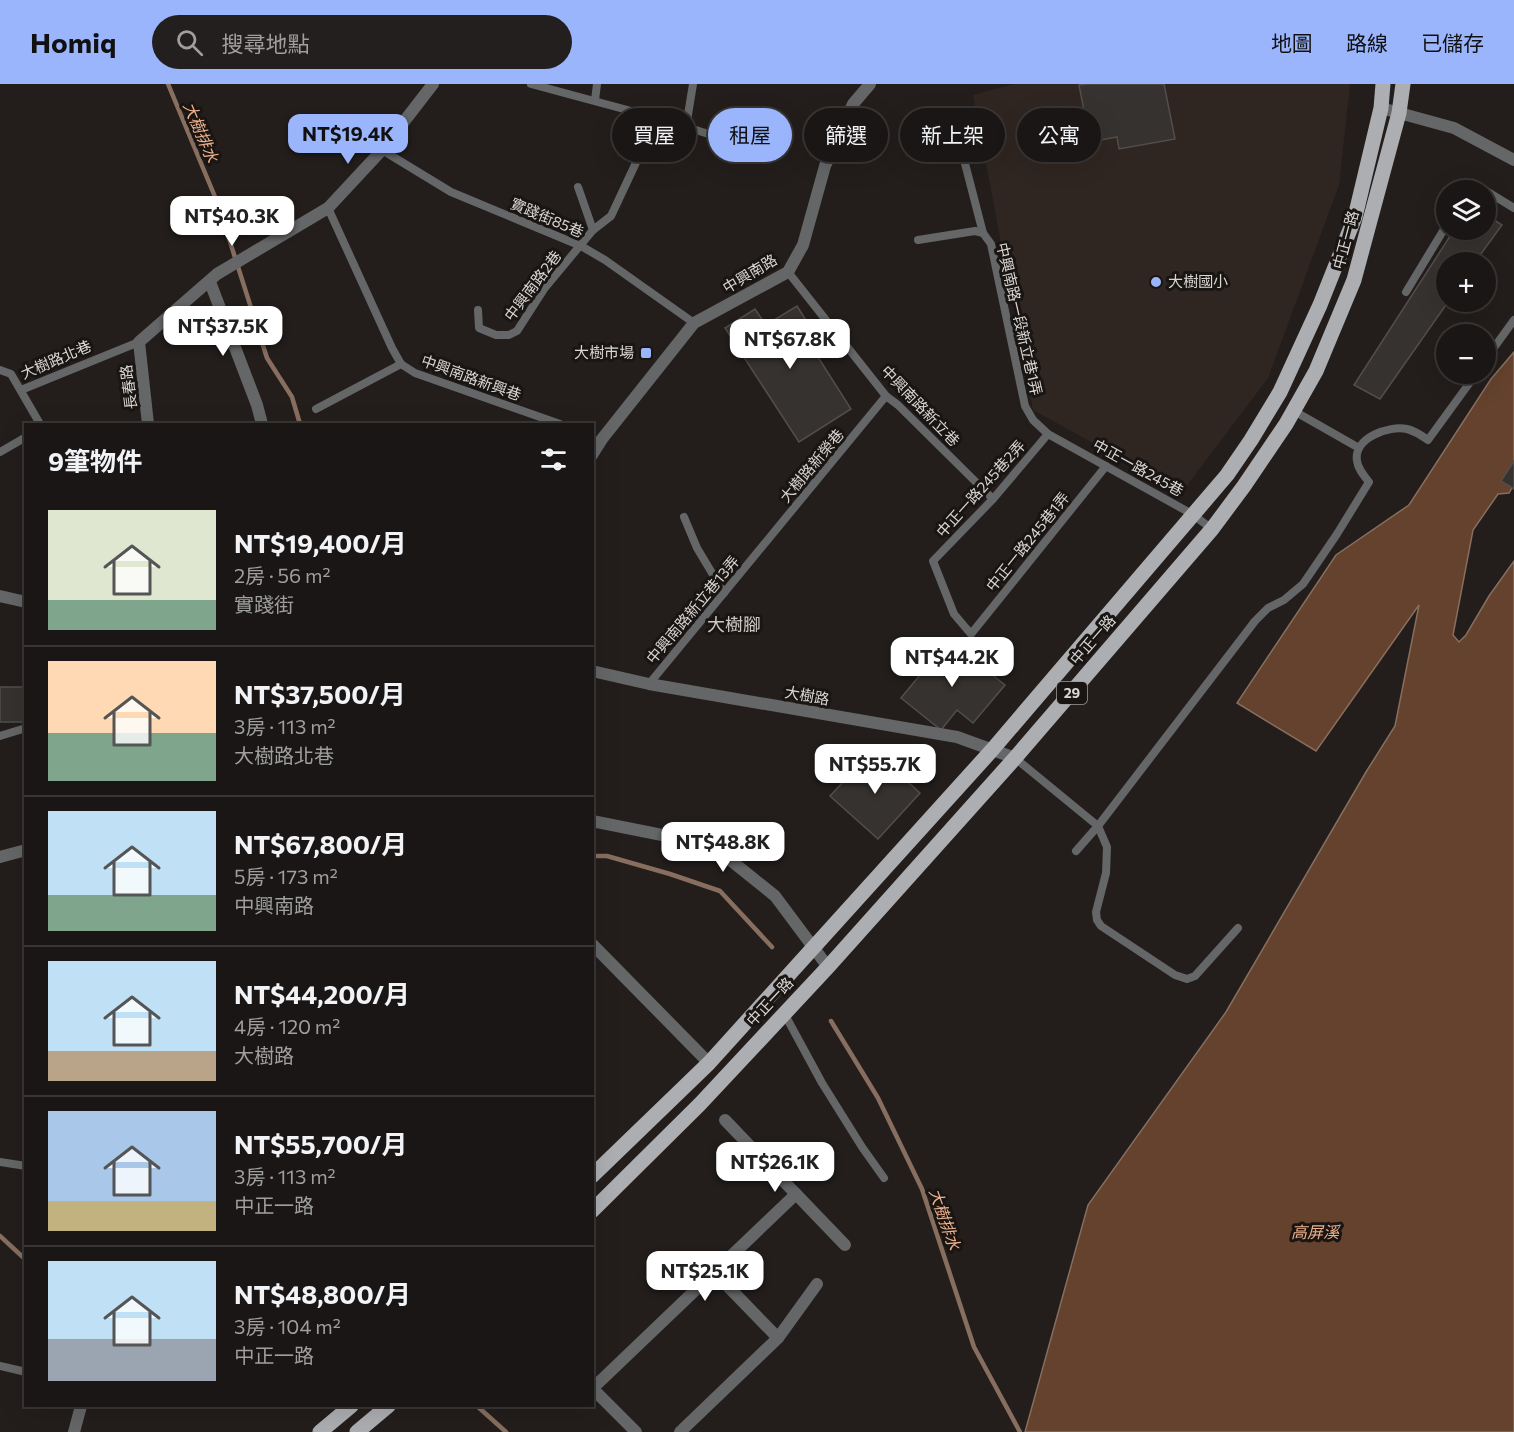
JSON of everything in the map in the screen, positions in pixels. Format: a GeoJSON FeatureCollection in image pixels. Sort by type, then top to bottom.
{"type":"FeatureCollection","features":[{"type":"Feature","properties":{"kind":"main road","name":"中正一路"},"geometry":{"type":"LineString","coordinates":[[594,1174],[709,1063],[992,750],[1227,475],[1281,392],[1320,305],[1355,217],[1381,108],[1383,84]]}},
{"type":"Feature","properties":{"kind":"main road","name":"中正一路"},"geometry":{"type":"LineString","coordinates":[[594,1209],[700,1104],[828,967],[1015,758],[1212,529],[1256,468],[1316,371],[1354,279],[1399,113],[1403,84]]}},
{"type":"Feature","properties":{"kind":"main road"},"geometry":{"type":"LineString","coordinates":[[320,1432],[350,1407]]}},
{"type":"Feature","properties":{"kind":"main road"},"geometry":{"type":"LineString","coordinates":[[357,1432],[387,1407]]}},
{"type":"Feature","properties":{"kind":"street","name":"長春路"},"geometry":{"type":"LineString","coordinates":[[148,423],[139,342],[213,278],[328,208],[382,150],[433,84]]}},
{"type":"Feature","properties":{"kind":"street","name":"中興南路"},"geometry":{"type":"LineString","coordinates":[[597,438],[694,323],[788,272],[803,245],[825,166],[853,104],[870,84]]}},
{"type":"Feature","properties":{"kind":"street"},"geometry":{"type":"LineString","coordinates":[[1381,108],[1454,128],[1514,160]]}},
{"type":"Feature","properties":{"kind":"street"},"geometry":{"type":"LineString","coordinates":[[213,278],[262,423]]}},
{"type":"Feature","properties":{"kind":"street"},"geometry":{"type":"LineString","coordinates":[[0,597],[24,602]]}},
{"type":"Feature","properties":{"kind":"street","name":"大樹路"},"geometry":{"type":"LineString","coordinates":[[594,671],[649,684],[957,737],[1015,758]]}},
{"type":"Feature","properties":{"kind":"street"},"geometry":{"type":"LineString","coordinates":[[594,821],[681,839],[724,855],[775,897],[828,967]]}},
{"type":"Feature","properties":{"kind":"street"},"geometry":{"type":"LineString","coordinates":[[0,857],[24,851]]}},
{"type":"Feature","properties":{"kind":"street"},"geometry":{"type":"LineString","coordinates":[[594,946],[709,1063]]}},
{"type":"Feature","properties":{"kind":"street"},"geometry":{"type":"LineString","coordinates":[[726,1120],[845,1245]]}},
{"type":"Feature","properties":{"kind":"street"},"geometry":{"type":"LineString","coordinates":[[594,1387],[796,1194]]}},
{"type":"Feature","properties":{"kind":"street"},"geometry":{"type":"LineString","coordinates":[[714,1272],[778,1338]]}},
{"type":"Feature","properties":{"kind":"street"},"geometry":{"type":"LineString","coordinates":[[680,1432],[778,1338],[818,1284]]}},
{"type":"Feature","properties":{"kind":"street"},"geometry":{"type":"LineString","coordinates":[[594,1389],[636,1432]]}},
{"type":"Feature","properties":{"kind":"street"},"geometry":{"type":"LineString","coordinates":[[74,1432],[81,1407]]}},
{"type":"Feature","properties":{"kind":"lane"},"geometry":{"type":"LineString","coordinates":[[531,84],[623,108]]}},
{"type":"Feature","properties":{"kind":"lane"},"geometry":{"type":"LineString","coordinates":[[595,100],[597,84]]}},
{"type":"Feature","properties":{"kind":"lane"},"geometry":{"type":"LineString","coordinates":[[690,108],[693,84]]}},
{"type":"Feature","properties":{"kind":"lane","name":"實踐街85巷"},"geometry":{"type":"LineString","coordinates":[[382,150],[451,192],[581,246],[605,260],[694,323]]}},
{"type":"Feature","properties":{"kind":"lane","name":"中興南路2巷"},"geometry":{"type":"LineString","coordinates":[[477,310],[479,328],[496,334],[509,335],[517,331],[544,290],[593,230],[611,216],[636,162]]}},
{"type":"Feature","properties":{"kind":"lane"},"geometry":{"type":"LineString","coordinates":[[965,162],[983,233]]}},
{"type":"Feature","properties":{"kind":"lane"},"geometry":{"type":"LineString","coordinates":[[578,187],[593,230]]}},
{"type":"Feature","properties":{"kind":"lane"},"geometry":{"type":"LineString","coordinates":[[1496,197],[1514,208]]}},
{"type":"Feature","properties":{"kind":"lane","name":"中興南路新興巷"},"geometry":{"type":"LineString","coordinates":[[328,208],[401,364],[415,373],[557,423]]}},
{"type":"Feature","properties":{"kind":"lane","name":"中興南路一段新立巷1弄"},"geometry":{"type":"LineString","coordinates":[[918,240],[975,231],[983,233],[991,244],[1025,406],[1033,420],[1048,434]]}},
{"type":"Feature","properties":{"kind":"lane"},"geometry":{"type":"LineString","coordinates":[[1406,292],[1438,240]]}},
{"type":"Feature","properties":{"kind":"lane","name":"中興南路新立巷"},"geometry":{"type":"LineString","coordinates":[[788,272],[886,396],[898,405],[993,499]]}},
{"type":"Feature","properties":{"kind":"lane"},"geometry":{"type":"LineString","coordinates":[[1496,345],[1514,320]]}},
{"type":"Feature","properties":{"kind":"lane","name":"大樹路北巷"},"geometry":{"type":"LineString","coordinates":[[39,423],[21,390],[139,342]]}},
{"type":"Feature","properties":{"kind":"lane"},"geometry":{"type":"LineString","coordinates":[[316,409],[401,364]]}},
{"type":"Feature","properties":{"kind":"lane"},"geometry":{"type":"LineString","coordinates":[[0,369],[11,374],[21,390]]}},
{"type":"Feature","properties":{"kind":"lane"},"geometry":{"type":"LineString","coordinates":[[1076,851],[1098,826],[1255,621],[1268,608],[1284,600],[1303,584],[1369,482],[1359,468],[1356,459],[1359,448],[1368,438],[1392,428],[1411,430],[1428,440],[1469,384]]}},
{"type":"Feature","properties":{"kind":"lane","name":"大樹路新榮巷"},"geometry":{"type":"LineString","coordinates":[[757,553],[886,396]]}},
{"type":"Feature","properties":{"kind":"lane"},"geometry":{"type":"LineString","coordinates":[[1293,411],[1359,448]]}},
{"type":"Feature","properties":{"kind":"lane","name":"中正一路245巷"},"geometry":{"type":"LineString","coordinates":[[1048,434],[1192,514],[1212,529]]}},
{"type":"Feature","properties":{"kind":"lane","name":"中正一路245巷2弄"},"geometry":{"type":"LineString","coordinates":[[933,561],[993,499],[1048,434]]}},
{"type":"Feature","properties":{"kind":"lane"},"geometry":{"type":"LineString","coordinates":[[0,452],[24,438]]}},
{"type":"Feature","properties":{"kind":"lane","name":"中正一路245巷1弄"},"geometry":{"type":"LineString","coordinates":[[933,561],[954,614],[971,634],[1106,466]]}},
{"type":"Feature","properties":{"kind":"lane"},"geometry":{"type":"LineString","coordinates":[[684,517],[697,548],[724,593]]}},
{"type":"Feature","properties":{"kind":"lane","name":"中興南路新立巷13弄"},"geometry":{"type":"LineString","coordinates":[[649,684],[757,553]]}},
{"type":"Feature","properties":{"kind":"lane"},"geometry":{"type":"LineString","coordinates":[[0,736],[24,729]]}},
{"type":"Feature","properties":{"kind":"lane"},"geometry":{"type":"LineString","coordinates":[[1015,758],[1098,826],[1107,847],[1106,873],[1096,912],[1101,926],[1175,975],[1187,978],[1195,976],[1238,928]]}},
{"type":"Feature","properties":{"kind":"lane"},"geometry":{"type":"LineString","coordinates":[[784,1013],[822,1083],[884,1178]]}},
{"type":"Feature","properties":{"kind":"lane"},"geometry":{"type":"LineString","coordinates":[[0,1162],[24,1166]]}},
{"type":"Feature","properties":{"kind":"lane"},"geometry":{"type":"LineString","coordinates":[[0,1366],[24,1372]]}},
{"type":"Feature","properties":{"kind":"shaded area","name":"大樹國小"},"geometry":{"type":"Polygon","coordinates":[[[1014,84],[1350,84],[1339,185],[1268,378],[1182,492],[1033,410],[986,162],[1005,162],[1005,108],[975,108],[973,95],[1014,84]]]}},
{"type":"Feature","properties":{"kind":"water","name":"高屏溪"},"geometry":{"type":"Polygon","coordinates":[[[1514,352],[1514,484],[1509,493],[1498,494],[1473,530],[1453,635],[1459,642],[1466,635],[1489,596],[1514,561],[1514,1432],[1025,1432],[1088,1205],[1226,1012],[1395,726],[1419,605],[1316,751],[1237,703],[1336,555],[1409,505],[1488,384],[1496,384],[1496,373],[1514,352]]]}},
{"type":"Feature","properties":{"kind":"building"},"geometry":{"type":"Polygon","coordinates":[[[1164,84],[1175,139],[1119,149],[1117,137],[1101,140],[1101,108],[1083,108],[1079,85],[1164,84]]]}},
{"type":"Feature","properties":{"kind":"building"},"geometry":{"type":"Polygon","coordinates":[[[1496,221],[1502,225],[1496,233],[1496,221]]]}},
{"type":"Feature","properties":{"kind":"building"},"geometry":{"type":"Polygon","coordinates":[[[1448,240],[1491,240],[1482,252],[1440,252],[1448,240]]]}},
{"type":"Feature","properties":{"kind":"building"},"geometry":{"type":"Polygon","coordinates":[[[1436,258],[1436,312],[1441,312],[1380,399],[1354,385],[1436,258]]]}},
{"type":"Feature","properties":{"kind":"building"},"geometry":{"type":"Polygon","coordinates":[[[797,306],[817,338],[809,343],[851,409],[799,442],[725,328],[755,309],[766,325],[797,306]]]}},
{"type":"Feature","properties":{"kind":"building"},"geometry":{"type":"Polygon","coordinates":[[[1514,461],[1514,489],[1501,481],[1514,461]]]}},
{"type":"Feature","properties":{"kind":"building"},"geometry":{"type":"Polygon","coordinates":[[[949,640],[1005,685],[973,723],[957,710],[941,730],[901,698],[949,640]]]}},
{"type":"Feature","properties":{"kind":"building"},"geometry":{"type":"Polygon","coordinates":[[[0,687],[24,687],[24,722],[0,722],[0,687]]]}},
{"type":"Feature","properties":{"kind":"building"},"geometry":{"type":"Polygon","coordinates":[[[873,750],[920,793],[878,839],[830,796],[873,750]]]}},
{"type":"Feature","properties":{"kind":"waterway","name":"大樹排水"},"geometry":{"type":"LineString","coordinates":[[168,84],[218,204],[267,358],[292,397],[300,423]]}},
{"type":"Feature","properties":{"kind":"waterway","name":"大樹排水"},"geometry":{"type":"LineString","coordinates":[[594,856],[607,856],[720,891],[772,947]]}},
{"type":"Feature","properties":{"kind":"waterway","name":"大樹排水"},"geometry":{"type":"LineString","coordinates":[[831,1021],[878,1098],[922,1189],[974,1347],[1020,1432]]}},
{"type":"Feature","properties":{"kind":"waterway"},"geometry":{"type":"LineString","coordinates":[[0,1236],[24,1258]]}},
{"type":"Feature","properties":{"kind":"waterway"},"geometry":{"type":"LineString","coordinates":[[478,1407],[506,1432]]}},
{"type":"Feature","properties":{"kind":"place","name":"大樹國小"},"geometry":{"type":"Point","coordinates":[1156,282]}},
{"type":"Feature","properties":{"kind":"place","name":"大樹市場"},"geometry":{"type":"Point","coordinates":[646,353]}},
{"type":"Feature","properties":{"kind":"district","name":"大樹腳"},"geometry":{"type":"Point","coordinates":[734,625]}}]}
